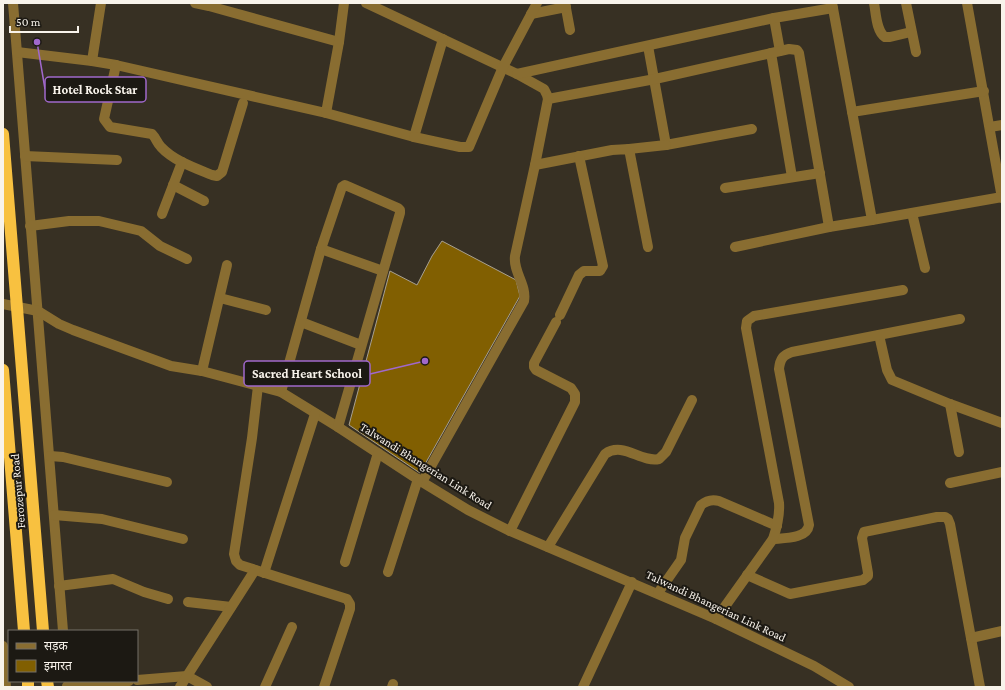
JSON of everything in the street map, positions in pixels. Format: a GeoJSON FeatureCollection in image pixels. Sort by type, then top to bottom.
{"type":"FeatureCollection","features":[{"type":"Feature","properties":{"kind":"highway","name":"Ferozepur Road"},"geometry":{"type":"LineString","coordinates":[[3,134],[43,630]]}},
{"type":"Feature","properties":{"kind":"highway","name":"Ferozepur Road"},"geometry":{"type":"LineString","coordinates":[[3,370],[24,630]]}},
{"type":"Feature","properties":{"kind":"street"},"geometry":{"type":"LineString","coordinates":[[13,3],[63,630]]}},
{"type":"Feature","properties":{"kind":"street"},"geometry":{"type":"LineString","coordinates":[[92,61],[102,3]]}},
{"type":"Feature","properties":{"kind":"street"},"geometry":{"type":"LineString","coordinates":[[195,3],[340,42]]}},
{"type":"Feature","properties":{"kind":"street"},"geometry":{"type":"LineString","coordinates":[[326,113],[340,42],[344,3]]}},
{"type":"Feature","properties":{"kind":"street"},"geometry":{"type":"LineString","coordinates":[[366,3],[503,66],[544,90],[548,99],[515,261],[517,272],[525,293],[524,300],[420,481],[388,572]]}},
{"type":"Feature","properties":{"kind":"street"},"geometry":{"type":"LineString","coordinates":[[17,52],[116,65],[326,113],[414,137],[460,147],[469,147],[503,66],[537,3]]}},
{"type":"Feature","properties":{"kind":"street"},"geometry":{"type":"LineString","coordinates":[[874,3],[879,29],[884,38],[911,32]]}},
{"type":"Feature","properties":{"kind":"street"},"geometry":{"type":"LineString","coordinates":[[906,3],[916,52]]}},
{"type":"Feature","properties":{"kind":"street"},"geometry":{"type":"LineString","coordinates":[[735,247],[829,227],[1002,198],[967,3]]}},
{"type":"Feature","properties":{"kind":"street"},"geometry":{"type":"LineString","coordinates":[[531,14],[566,5],[570,30]]}},
{"type":"Feature","properties":{"kind":"street"},"geometry":{"type":"LineString","coordinates":[[517,74],[832,6],[872,220]]}},
{"type":"Feature","properties":{"kind":"street"},"geometry":{"type":"LineString","coordinates":[[774,18],[776,52],[792,177]]}},
{"type":"Feature","properties":{"kind":"street"},"geometry":{"type":"LineString","coordinates":[[414,137],[443,39]]}},
{"type":"Feature","properties":{"kind":"street"},"geometry":{"type":"LineString","coordinates":[[648,46],[666,146]]}},
{"type":"Feature","properties":{"kind":"street"},"geometry":{"type":"LineString","coordinates":[[548,99],[655,79],[776,52],[794,49],[797,50],[799,53],[829,227]]}},
{"type":"Feature","properties":{"kind":"street"},"geometry":{"type":"LineString","coordinates":[[116,65],[104,119],[105,122],[110,127],[152,134],[161,147],[182,162],[212,175],[220,175],[225,166],[243,103]]}},
{"type":"Feature","properties":{"kind":"street"},"geometry":{"type":"LineString","coordinates":[[852,112],[984,91]]}},
{"type":"Feature","properties":{"kind":"street"},"geometry":{"type":"LineString","coordinates":[[990,127],[1002,125]]}},
{"type":"Feature","properties":{"kind":"street"},"geometry":{"type":"LineString","coordinates":[[535,165],[617,150],[666,146],[752,129]]}},
{"type":"Feature","properties":{"kind":"street"},"geometry":{"type":"LineString","coordinates":[[628,149],[648,247]]}},
{"type":"Feature","properties":{"kind":"street"},"geometry":{"type":"LineString","coordinates":[[24,156],[117,160]]}},
{"type":"Feature","properties":{"kind":"street"},"geometry":{"type":"LineString","coordinates":[[510,531],[575,402],[575,394],[570,388],[536,370],[534,367],[534,362],[558,319],[579,275],[584,271],[600,271],[603,266],[579,156]]}},
{"type":"Feature","properties":{"kind":"street"},"geometry":{"type":"LineString","coordinates":[[162,214],[182,162]]}},
{"type":"Feature","properties":{"kind":"street"},"geometry":{"type":"LineString","coordinates":[[725,188],[820,173]]}},
{"type":"Feature","properties":{"kind":"street"},"geometry":{"type":"LineString","coordinates":[[173,185],[204,201]]}},
{"type":"Feature","properties":{"kind":"street"},"geometry":{"type":"LineString","coordinates":[[281,392],[321,249],[341,188],[345,185],[398,208],[400,210],[338,427]]}},
{"type":"Feature","properties":{"kind":"street"},"geometry":{"type":"LineString","coordinates":[[912,213],[925,268]]}},
{"type":"Feature","properties":{"kind":"street"},"geometry":{"type":"LineString","coordinates":[[30,226],[69,221],[99,221],[141,232],[160,246],[187,259]]}},
{"type":"Feature","properties":{"kind":"street"},"geometry":{"type":"LineString","coordinates":[[321,249],[383,271]]}},
{"type":"Feature","properties":{"kind":"street"},"geometry":{"type":"LineString","coordinates":[[202,371],[227,265]]}},
{"type":"Feature","properties":{"kind":"street"},"geometry":{"type":"LineString","coordinates":[[716,619],[773,539],[779,516],[779,503],[746,328],[747,321],[754,316],[902,290]]}},
{"type":"Feature","properties":{"kind":"street"},"geometry":{"type":"LineString","coordinates":[[220,298],[266,310]]}},
{"type":"Feature","properties":{"kind":"street","name":"Talwandi Bhangerian Link Road"},"geometry":{"type":"LineString","coordinates":[[3,304],[38,311],[59,324],[73,330],[171,366],[202,371],[281,392],[468,510],[510,531],[716,619],[814,666],[849,687]]}},
{"type":"Feature","properties":{"kind":"street"},"geometry":{"type":"LineString","coordinates":[[773,539],[802,534],[806,532],[809,525],[779,368],[782,357],[792,352],[960,319]]}},
{"type":"Feature","properties":{"kind":"street"},"geometry":{"type":"LineString","coordinates":[[301,322],[361,345]]}},
{"type":"Feature","properties":{"kind":"street"},"geometry":{"type":"LineString","coordinates":[[879,335],[887,370],[892,380],[898,384],[1002,423]]}},
{"type":"Feature","properties":{"kind":"street"},"geometry":{"type":"LineString","coordinates":[[258,386],[252,438],[234,554],[238,563],[347,599],[349,601],[350,609],[324,687]]}},
{"type":"Feature","properties":{"kind":"street"},"geometry":{"type":"LineString","coordinates":[[548,547],[605,454],[613,450],[618,450],[650,459],[659,459],[666,452],[692,400]]}},
{"type":"Feature","properties":{"kind":"street"},"geometry":{"type":"LineString","coordinates":[[950,404],[959,452]]}},
{"type":"Feature","properties":{"kind":"street"},"geometry":{"type":"LineString","coordinates":[[180,687],[231,607],[260,571],[315,414]]}},
{"type":"Feature","properties":{"kind":"street"},"geometry":{"type":"LineString","coordinates":[[346,562],[378,453]]}},
{"type":"Feature","properties":{"kind":"street"},"geometry":{"type":"LineString","coordinates":[[50,456],[64,457],[167,482]]}},
{"type":"Feature","properties":{"kind":"street"},"geometry":{"type":"LineString","coordinates":[[950,483],[1002,472]]}},
{"type":"Feature","properties":{"kind":"street"},"geometry":{"type":"LineString","coordinates":[[658,593],[681,560],[687,533],[701,505],[705,502],[714,500],[719,501],[777,526]]}},
{"type":"Feature","properties":{"kind":"street"},"geometry":{"type":"LineString","coordinates":[[54,515],[102,519],[184,539]]}},
{"type":"Feature","properties":{"kind":"street"},"geometry":{"type":"LineString","coordinates":[[747,575],[790,594],[863,580],[868,576],[862,538],[864,532],[937,517],[945,517],[948,519],[950,524],[980,687]]}},
{"type":"Feature","properties":{"kind":"street"},"geometry":{"type":"LineString","coordinates":[[59,586],[113,579],[144,592],[168,599]]}},
{"type":"Feature","properties":{"kind":"street"},"geometry":{"type":"LineString","coordinates":[[583,687],[632,582]]}},
{"type":"Feature","properties":{"kind":"street"},"geometry":{"type":"LineString","coordinates":[[188,602],[231,607]]}},
{"type":"Feature","properties":{"kind":"street"},"geometry":{"type":"LineString","coordinates":[[265,687],[292,627]]}},
{"type":"Feature","properties":{"kind":"street"},"geometry":{"type":"LineString","coordinates":[[970,638],[1002,631]]}},
{"type":"Feature","properties":{"kind":"street"},"geometry":{"type":"LineString","coordinates":[[3,646],[6,687]]}},
{"type":"Feature","properties":{"kind":"street"},"geometry":{"type":"LineString","coordinates":[[138,680],[187,676],[207,687]]}},
{"type":"Feature","properties":{"kind":"street"},"geometry":{"type":"LineString","coordinates":[[67,685],[114,682]]}},
{"type":"Feature","properties":{"kind":"building"},"geometry":{"type":"Polygon","coordinates":[[[442,241],[516,280],[520,296],[420,473],[349,425],[390,271],[417,285],[432,256],[442,241]]]}},
{"type":"Feature","properties":{"kind":"place","name":"Hotel Rock Star"},"geometry":{"type":"Point","coordinates":[37,42]}},
{"type":"Feature","properties":{"kind":"place","name":"Sacred Heart School"},"geometry":{"type":"Point","coordinates":[425,361]}}]}
